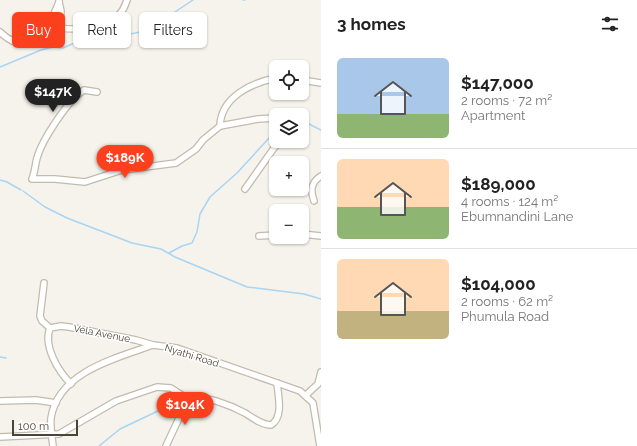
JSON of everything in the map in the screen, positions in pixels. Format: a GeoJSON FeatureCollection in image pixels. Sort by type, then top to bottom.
{"type":"FeatureCollection","features":[{"type":"Feature","properties":{"kind":"street"},"geometry":{"type":"LineString","coordinates":[[59,1],[61,11],[60,26],[66,30],[82,28],[116,18],[121,13],[127,0]]}},
{"type":"Feature","properties":{"kind":"street"},"geometry":{"type":"LineString","coordinates":[[0,32],[13,42],[33,40],[48,28],[59,1]]}},
{"type":"Feature","properties":{"kind":"street"},"geometry":{"type":"LineString","coordinates":[[220,126],[220,116],[236,95],[269,80]]}},
{"type":"Feature","properties":{"kind":"street"},"geometry":{"type":"LineString","coordinates":[[309,81],[321,83]]}},
{"type":"Feature","properties":{"kind":"street"},"geometry":{"type":"LineString","coordinates":[[97,92],[84,90],[79,94],[44,141],[32,179],[55,179],[85,182],[122,170],[176,163],[196,149],[203,140],[220,126],[269,118]]}},
{"type":"Feature","properties":{"kind":"street"},"geometry":{"type":"LineString","coordinates":[[245,189],[274,148]]}},
{"type":"Feature","properties":{"kind":"street"},"geometry":{"type":"LineString","coordinates":[[314,201],[311,190],[312,186],[314,181],[321,176]]}},
{"type":"Feature","properties":{"kind":"street"},"geometry":{"type":"LineString","coordinates":[[259,236],[269,235]]}},
{"type":"Feature","properties":{"kind":"street"},"geometry":{"type":"LineString","coordinates":[[309,235],[321,236]]}},
{"type":"Feature","properties":{"kind":"street"},"geometry":{"type":"LineString","coordinates":[[44,283],[40,316],[42,321],[50,328],[49,338],[55,364],[71,384]]}},
{"type":"Feature","properties":{"kind":"street","name":"Vela Avenue"},"geometry":{"type":"LineString","coordinates":[[50,328],[61,326],[69,327],[136,340],[153,345]]}},
{"type":"Feature","properties":{"kind":"street","name":"Nyathi Road"},"geometry":{"type":"LineString","coordinates":[[53,446],[51,436],[51,418],[56,403],[71,384],[104,362],[153,345],[177,348],[278,383],[306,395]]}},
{"type":"Feature","properties":{"kind":"street"},"geometry":{"type":"LineString","coordinates":[[320,446],[313,403],[306,395],[318,384],[321,372]]}},
{"type":"Feature","properties":{"kind":"street"},"geometry":{"type":"LineString","coordinates":[[166,446],[188,399],[192,397],[203,397],[243,412],[263,423],[271,425],[277,419],[278,383]]}},
{"type":"Feature","properties":{"kind":"street"},"geometry":{"type":"LineString","coordinates":[[0,437],[51,436],[66,431],[116,401],[157,387],[168,387],[188,399]]}},
{"type":"Feature","properties":{"kind":"street"},"geometry":{"type":"LineString","coordinates":[[0,401],[36,400],[56,403]]}},
{"type":"Feature","properties":{"kind":"waterway"},"geometry":{"type":"LineString","coordinates":[[0,67],[41,50],[53,47],[63,48],[88,37],[108,39],[158,28],[165,24],[166,18],[193,0]]}},
{"type":"Feature","properties":{"kind":"waterway"},"geometry":{"type":"LineString","coordinates":[[309,124],[321,130]]}},
{"type":"Feature","properties":{"kind":"waterway"},"geometry":{"type":"LineString","coordinates":[[169,253],[182,246],[192,243],[197,232],[200,214],[210,197],[237,173],[269,138]]}},
{"type":"Feature","properties":{"kind":"waterway"},"geometry":{"type":"LineString","coordinates":[[0,180],[7,182],[21,190]]}},
{"type":"Feature","properties":{"kind":"waterway"},"geometry":{"type":"LineString","coordinates":[[23,191],[45,207],[67,218],[132,243],[161,249],[175,257],[247,287],[304,294],[321,299]]}},
{"type":"Feature","properties":{"kind":"waterway"},"geometry":{"type":"LineString","coordinates":[[0,357],[6,358]]}},
{"type":"Feature","properties":{"kind":"waterway"},"geometry":{"type":"LineString","coordinates":[[99,446],[120,429],[158,411]]}}]}
